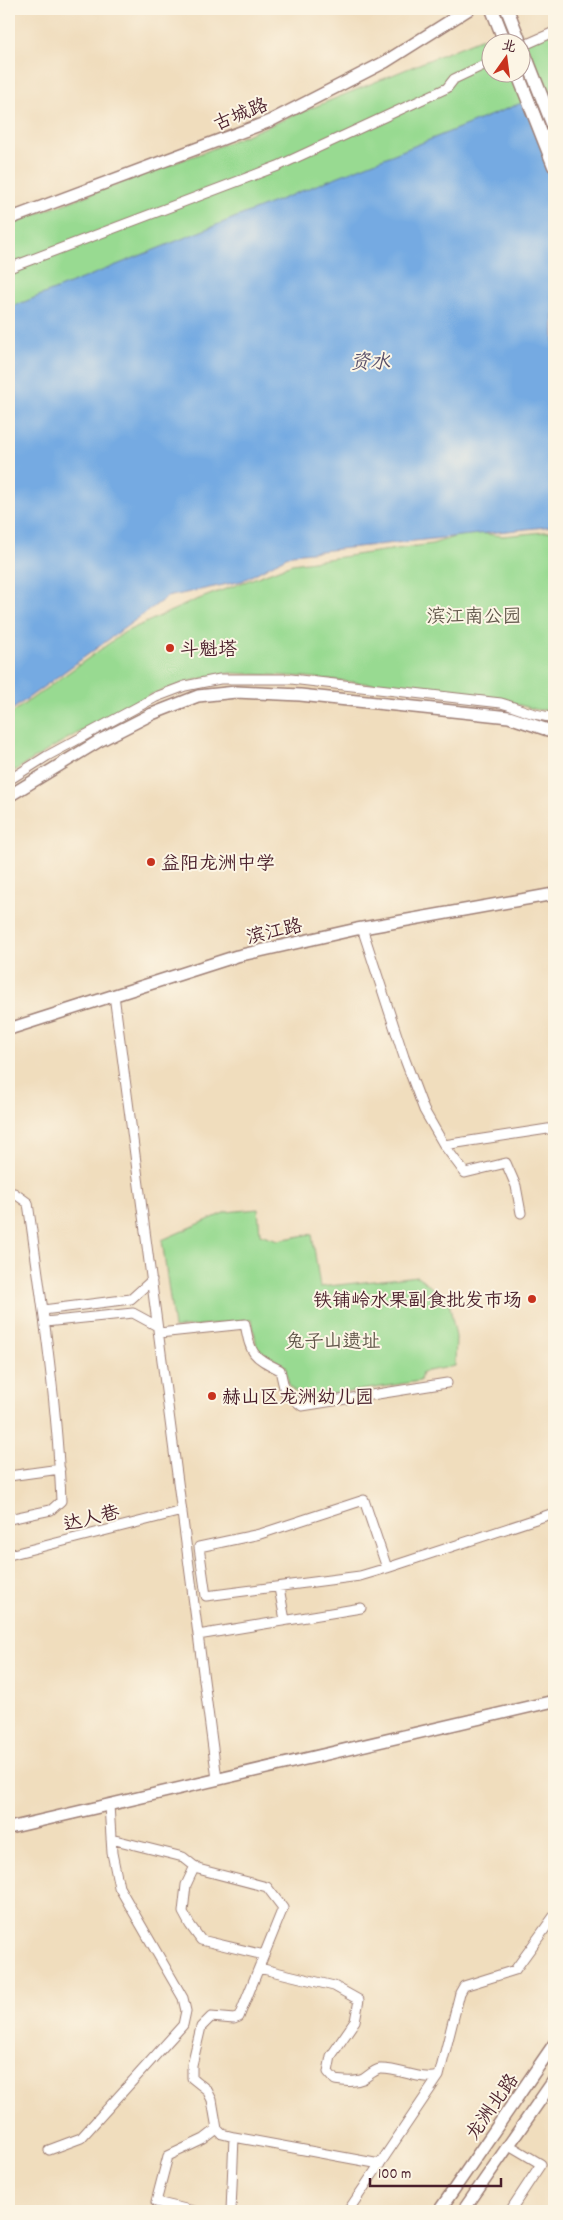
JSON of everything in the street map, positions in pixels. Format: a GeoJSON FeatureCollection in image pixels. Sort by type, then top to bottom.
{"type":"FeatureCollection","features":[{"type":"Feature","properties":{"kind":"main road"},"geometry":{"type":"LineString","coordinates":[[492,9],[501,32]]}},
{"type":"Feature","properties":{"kind":"main road"},"geometry":{"type":"LineString","coordinates":[[507,9],[554,128]]}},
{"type":"Feature","properties":{"kind":"main road"},"geometry":{"type":"LineString","coordinates":[[521,82],[554,166]]}},
{"type":"Feature","properties":{"kind":"street","name":"古城路"},"geometry":{"type":"LineString","coordinates":[[9,219],[270,121],[385,62],[469,9]]}},
{"type":"Feature","properties":{"kind":"street"},"geometry":{"type":"LineString","coordinates":[[530,43],[554,32]]}},
{"type":"Feature","properties":{"kind":"street"},"geometry":{"type":"LineString","coordinates":[[9,268],[278,166],[447,88],[454,79],[480,67]]}},
{"type":"Feature","properties":{"kind":"street"},"geometry":{"type":"LineString","coordinates":[[9,780],[47,756],[156,697],[185,686],[220,679],[291,679],[339,684],[502,703],[525,709],[542,717],[554,717]]}},
{"type":"Feature","properties":{"kind":"street"},"geometry":{"type":"LineString","coordinates":[[9,796],[99,741],[152,714],[198,696],[236,692],[300,695],[509,717],[554,732]]}},
{"type":"Feature","properties":{"kind":"street","name":"滨江路"},"geometry":{"type":"LineString","coordinates":[[9,1029],[237,956],[362,928],[554,894]]}},
{"type":"Feature","properties":{"kind":"street"},"geometry":{"type":"LineString","coordinates":[[362,928],[421,1101],[444,1145],[465,1173],[506,1163],[516,1186],[521,1213]]}},
{"type":"Feature","properties":{"kind":"street"},"geometry":{"type":"LineString","coordinates":[[114,995],[217,1779]]}},
{"type":"Feature","properties":{"kind":"street"},"geometry":{"type":"LineString","coordinates":[[444,1145],[554,1128]]}},
{"type":"Feature","properties":{"kind":"street"},"geometry":{"type":"LineString","coordinates":[[9,1193],[14,1193],[28,1203],[44,1310],[60,1469],[61,1501],[50,1510],[9,1519]]}},
{"type":"Feature","properties":{"kind":"street"},"geometry":{"type":"LineString","coordinates":[[44,1310],[131,1298],[152,1280]]}},
{"type":"Feature","properties":{"kind":"street"},"geometry":{"type":"LineString","coordinates":[[45,1322],[133,1313],[158,1329],[245,1324],[249,1345],[258,1359],[280,1370],[285,1392],[302,1406],[447,1384]]}},
{"type":"Feature","properties":{"kind":"street"},"geometry":{"type":"LineString","coordinates":[[9,1476],[60,1469]]}},
{"type":"Feature","properties":{"kind":"street"},"geometry":{"type":"LineString","coordinates":[[387,1568],[364,1500],[260,1534],[199,1547],[206,1596],[360,1576],[387,1568],[554,1514]]}},
{"type":"Feature","properties":{"kind":"street","name":"达人巷"},"geometry":{"type":"LineString","coordinates":[[9,1555],[182,1511]]}},
{"type":"Feature","properties":{"kind":"street"},"geometry":{"type":"LineString","coordinates":[[279,1588],[285,1620]]}},
{"type":"Feature","properties":{"kind":"street"},"geometry":{"type":"LineString","coordinates":[[198,1634],[362,1608]]}},
{"type":"Feature","properties":{"kind":"street"},"geometry":{"type":"LineString","coordinates":[[9,1828],[554,1702]]}},
{"type":"Feature","properties":{"kind":"street"},"geometry":{"type":"LineString","coordinates":[[49,2150],[80,2138],[183,2025],[186,2012],[183,1998],[119,1887],[111,1839],[108,1805]]}},
{"type":"Feature","properties":{"kind":"street"},"geometry":{"type":"LineString","coordinates":[[111,1839],[183,1857],[198,1869],[267,1887],[283,1908],[239,2017],[234,2019],[212,2017],[201,2027],[192,2065],[192,2078],[207,2090],[212,2100],[217,2129],[222,2134],[234,2137],[380,2164]]}},
{"type":"Feature","properties":{"kind":"street"},"geometry":{"type":"LineString","coordinates":[[195,1866],[186,1884],[183,1912],[201,1940],[264,1955]]}},
{"type":"Feature","properties":{"kind":"street"},"geometry":{"type":"LineString","coordinates":[[348,2211],[439,2076],[460,1993],[464,1986],[514,1970],[554,1916]]}},
{"type":"Feature","properties":{"kind":"street"},"geometry":{"type":"LineString","coordinates":[[259,1968],[334,1986],[359,2000],[355,2021],[351,2030],[342,2039],[331,2056],[328,2072],[335,2080],[349,2082],[361,2080],[378,2069],[430,2078],[439,2076]]}},
{"type":"Feature","properties":{"kind":"street","name":"龙洲北路"},"geometry":{"type":"LineString","coordinates":[[439,2211],[554,2044]]}},
{"type":"Feature","properties":{"kind":"street","name":"龙洲北路"},"geometry":{"type":"LineString","coordinates":[[464,2211],[554,2080]]}},
{"type":"Feature","properties":{"kind":"street"},"geometry":{"type":"LineString","coordinates":[[194,2211],[156,2202],[168,2156],[204,2139],[217,2129]]}},
{"type":"Feature","properties":{"kind":"street"},"geometry":{"type":"LineString","coordinates":[[231,2211],[234,2137]]}},
{"type":"Feature","properties":{"kind":"street"},"geometry":{"type":"LineString","coordinates":[[510,2145],[541,2164],[510,2211]]}},
{"type":"Feature","properties":{"kind":"green space"},"geometry":{"type":"Polygon","coordinates":[[[554,28],[554,99],[9,312],[9,224],[207,151],[480,39],[480,82],[530,82],[530,36],[554,28]]]}},
{"type":"Feature","properties":{"kind":"green space","name":"滨江南公园"},"geometry":{"type":"Polygon","coordinates":[[[554,531],[554,710],[538,710],[485,696],[306,677],[230,673],[195,680],[152,694],[65,740],[9,774],[9,715],[125,632],[191,602],[292,564],[432,544],[470,532],[503,536],[554,531]]]}},
{"type":"Feature","properties":{"kind":"green space","name":"兔子山遗址"},"geometry":{"type":"Polygon","coordinates":[[[258,1209],[260,1234],[278,1240],[312,1234],[320,1287],[418,1276],[449,1302],[456,1337],[455,1366],[422,1372],[420,1381],[304,1399],[289,1386],[285,1366],[257,1348],[252,1320],[174,1328],[162,1240],[226,1212],[258,1209]]]}},
{"type":"Feature","properties":{"kind":"water","name":"资水"},"geometry":{"type":"Polygon","coordinates":[[[554,90],[554,526],[292,554],[242,581],[167,597],[9,712],[9,308],[554,90]]]}},
{"type":"Feature","properties":{"kind":"place","name":"斗魁塔"},"geometry":{"type":"Point","coordinates":[170,648]}},
{"type":"Feature","properties":{"kind":"place","name":"益阳龙洲中学"},"geometry":{"type":"Point","coordinates":[151,862]}},
{"type":"Feature","properties":{"kind":"place","name":"铁铺岭水果副食批发市场"},"geometry":{"type":"Point","coordinates":[532,1299]}},
{"type":"Feature","properties":{"kind":"place","name":"赫山区龙洲幼儿园"},"geometry":{"type":"Point","coordinates":[212,1396]}}]}
